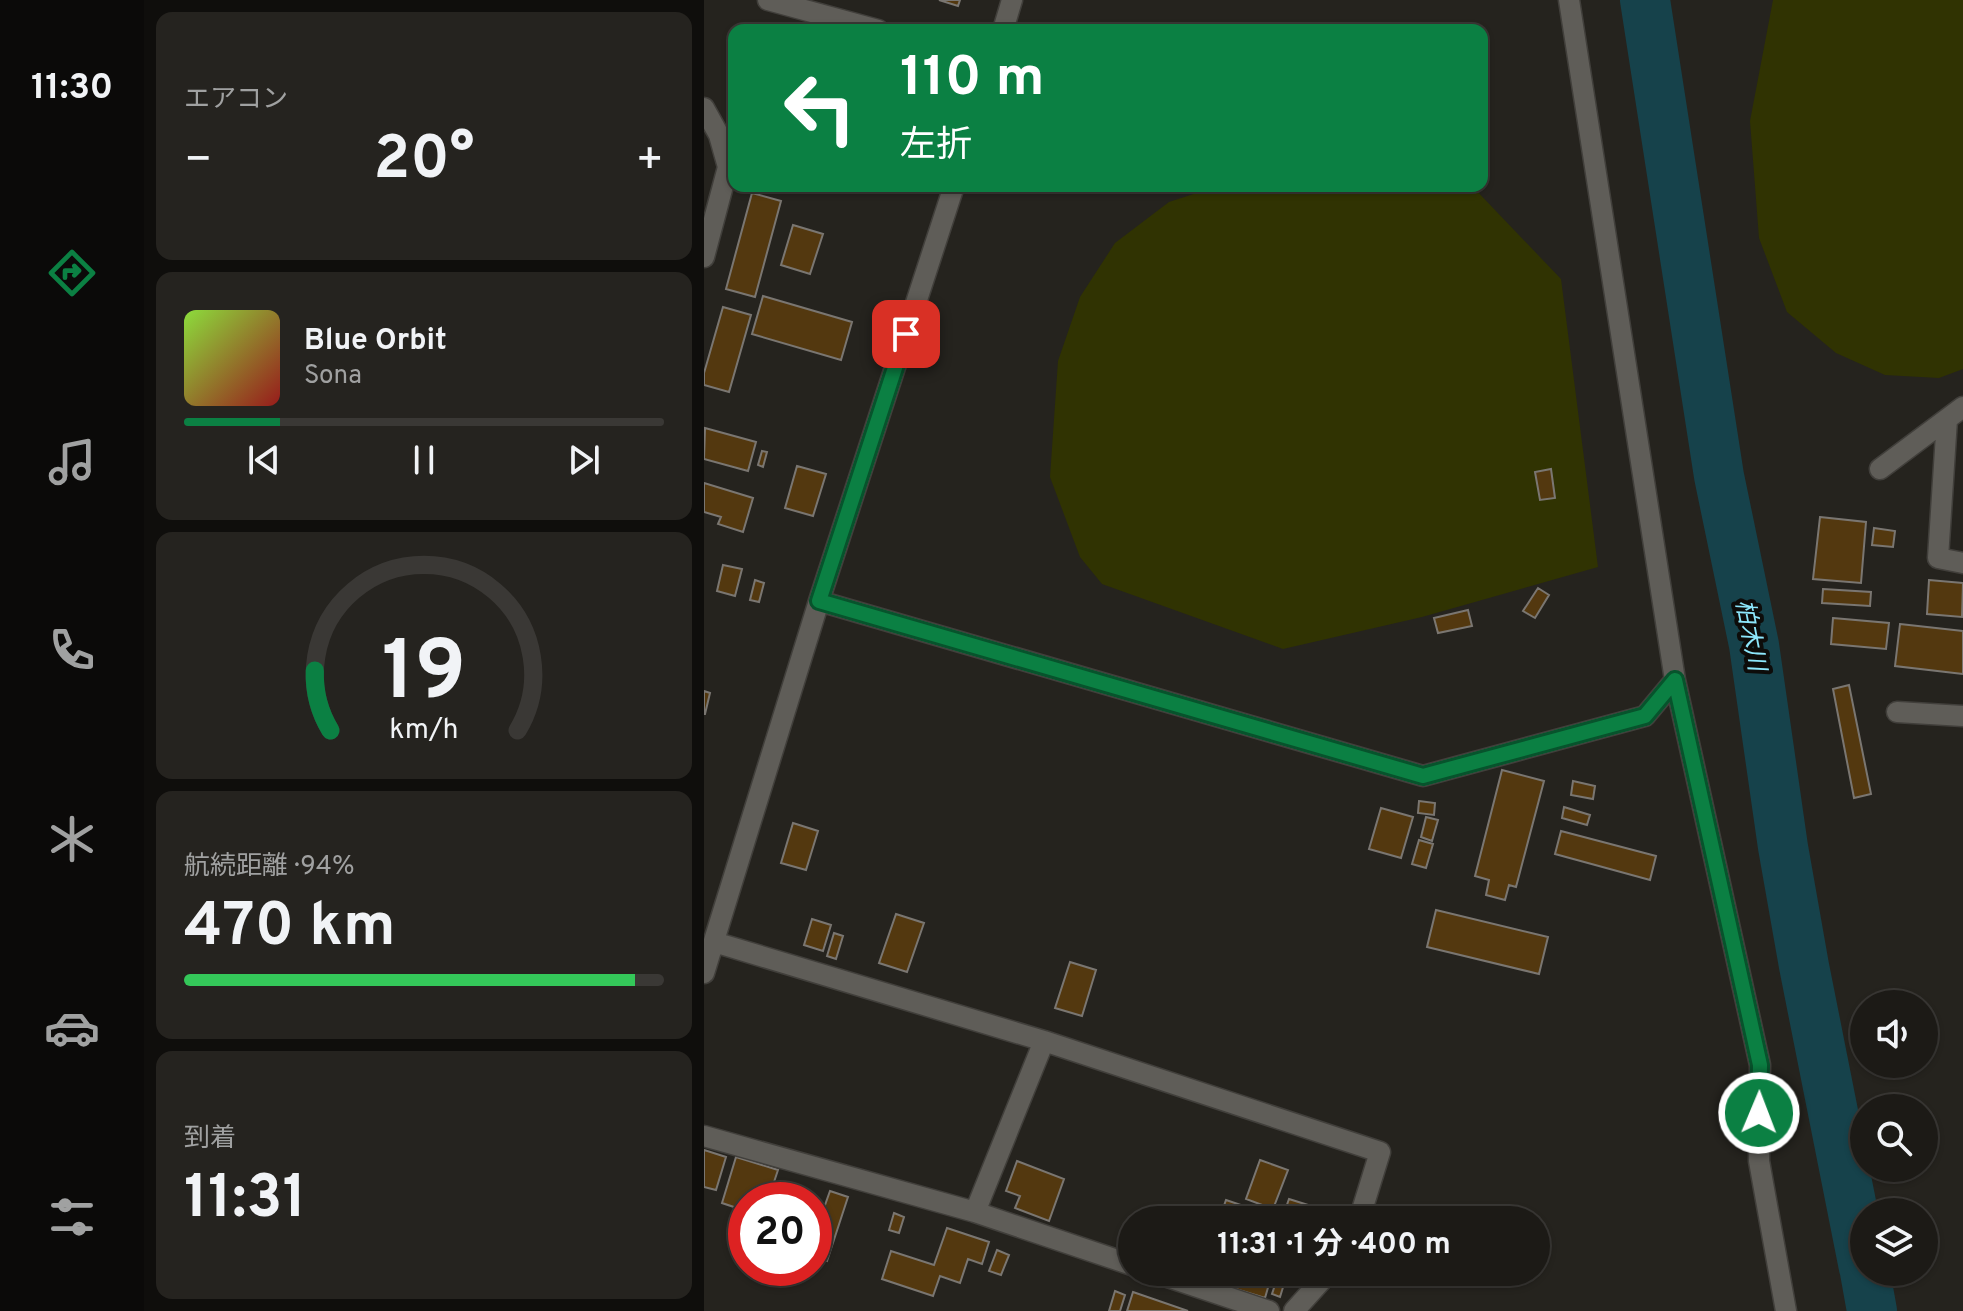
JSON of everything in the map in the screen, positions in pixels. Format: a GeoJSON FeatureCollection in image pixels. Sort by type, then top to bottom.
{"type":"FeatureCollection","features":[{"type":"Feature","properties":{"kind":"street"},"geometry":{"type":"LineString","coordinates":[[768,0],[856,24]]}},
{"type":"Feature","properties":{"kind":"street"},"geometry":{"type":"LineString","coordinates":[[1005,24],[1012,0]]}},
{"type":"Feature","properties":{"kind":"street"},"geometry":{"type":"LineString","coordinates":[[1569,0],[1675,680],[1760,1065],[1759,1161],[1786,1311]]}},
{"type":"Feature","properties":{"kind":"street"},"geometry":{"type":"LineString","coordinates":[[704,108],[719,135],[728,167],[704,257]]}},
{"type":"Feature","properties":{"kind":"street"},"geometry":{"type":"LineString","coordinates":[[704,973],[819,601],[952,192]]}},
{"type":"Feature","properties":{"kind":"street"},"geometry":{"type":"LineString","coordinates":[[1880,469],[1955,413]]}},
{"type":"Feature","properties":{"kind":"street"},"geometry":{"type":"LineString","coordinates":[[1955,413],[1938,558],[1963,563]]}},
{"type":"Feature","properties":{"kind":"street"},"geometry":{"type":"LineString","coordinates":[[819,601],[1423,776],[1645,716],[1675,680]]}},
{"type":"Feature","properties":{"kind":"street"},"geometry":{"type":"LineString","coordinates":[[1897,712],[1963,716]]}},
{"type":"Feature","properties":{"kind":"street"},"geometry":{"type":"LineString","coordinates":[[714,942],[1044,1041],[1380,1152],[1363,1206]]}},
{"type":"Feature","properties":{"kind":"street"},"geometry":{"type":"LineString","coordinates":[[975,1212],[1044,1041]]}},
{"type":"Feature","properties":{"kind":"street"},"geometry":{"type":"LineString","coordinates":[[704,1136],[975,1212],[1118,1260]]}},
{"type":"Feature","properties":{"kind":"street"},"geometry":{"type":"LineString","coordinates":[[1195,1286],[1269,1311]]}},
{"type":"Feature","properties":{"kind":"street"},"geometry":{"type":"LineString","coordinates":[[1294,1311],[1316,1286]]}},
{"type":"Feature","properties":{"kind":"green space"},"geometry":{"type":"Polygon","coordinates":[[[1773,0],[1963,0],[1963,369],[1939,378],[1885,375],[1836,353],[1787,312],[1759,238],[1750,121],[1773,0]]]}},
{"type":"Feature","properties":{"kind":"green space"},"geometry":{"type":"Polygon","coordinates":[[[1200,192],[1478,192],[1561,279],[1598,567],[1422,617],[1283,649],[1102,584],[1080,557],[1050,477],[1058,361],[1080,297],[1115,243],[1169,202],[1200,192]]]}},
{"type":"Feature","properties":{"kind":"building"},"geometry":{"type":"Polygon","coordinates":[[[939,0],[960,0],[958,6],[939,0]]]}},
{"type":"Feature","properties":{"kind":"building"},"geometry":{"type":"Polygon","coordinates":[[[752,193],[781,201],[755,297],[726,289],[752,193]]]}},
{"type":"Feature","properties":{"kind":"building"},"geometry":{"type":"Polygon","coordinates":[[[793,225],[823,234],[810,274],[781,265],[793,225]]]}},
{"type":"Feature","properties":{"kind":"building"},"geometry":{"type":"Polygon","coordinates":[[[763,296],[852,322],[841,360],[752,334],[763,296]]]}},
{"type":"Feature","properties":{"kind":"building"},"geometry":{"type":"Polygon","coordinates":[[[723,307],[751,315],[729,392],[704,385],[704,373],[723,307]]]}},
{"type":"Feature","properties":{"kind":"building"},"geometry":{"type":"Polygon","coordinates":[[[705,428],[756,442],[748,471],[704,459],[705,428]]]}},
{"type":"Feature","properties":{"kind":"building"},"geometry":{"type":"Polygon","coordinates":[[[762,451],[767,452],[763,467],[758,465],[762,451]]]}},
{"type":"Feature","properties":{"kind":"building"},"geometry":{"type":"Polygon","coordinates":[[[797,466],[826,474],[813,516],[785,508],[797,466]]]}},
{"type":"Feature","properties":{"kind":"building"},"geometry":{"type":"Polygon","coordinates":[[[1551,469],[1555,498],[1540,500],[1535,472],[1551,469]]]}},
{"type":"Feature","properties":{"kind":"building"},"geometry":{"type":"Polygon","coordinates":[[[704,483],[753,498],[743,532],[718,524],[721,517],[704,512],[704,483]]]}},
{"type":"Feature","properties":{"kind":"building"},"geometry":{"type":"Polygon","coordinates":[[[1820,517],[1866,522],[1861,583],[1813,579],[1820,517]]]}},
{"type":"Feature","properties":{"kind":"building"},"geometry":{"type":"Polygon","coordinates":[[[1874,528],[1895,531],[1893,547],[1872,545],[1874,528]]]}},
{"type":"Feature","properties":{"kind":"building"},"geometry":{"type":"Polygon","coordinates":[[[723,565],[742,569],[735,596],[717,591],[723,565]]]}},
{"type":"Feature","properties":{"kind":"building"},"geometry":{"type":"Polygon","coordinates":[[[755,580],[764,583],[759,602],[750,600],[755,580]]]}},
{"type":"Feature","properties":{"kind":"building"},"geometry":{"type":"Polygon","coordinates":[[[1929,580],[1963,583],[1962,617],[1927,614],[1929,580]]]}},
{"type":"Feature","properties":{"kind":"building"},"geometry":{"type":"Polygon","coordinates":[[[1538,588],[1549,595],[1535,618],[1523,611],[1538,588]]]}},
{"type":"Feature","properties":{"kind":"building"},"geometry":{"type":"Polygon","coordinates":[[[1823,589],[1871,592],[1870,606],[1822,603],[1823,589]]]}},
{"type":"Feature","properties":{"kind":"building"},"geometry":{"type":"Polygon","coordinates":[[[1468,610],[1472,626],[1438,633],[1434,618],[1468,610]]]}},
{"type":"Feature","properties":{"kind":"building"},"geometry":{"type":"Polygon","coordinates":[[[1833,618],[1889,623],[1886,649],[1831,644],[1833,618]]]}},
{"type":"Feature","properties":{"kind":"building"},"geometry":{"type":"Polygon","coordinates":[[[1900,624],[1963,631],[1963,674],[1895,666],[1900,624]]]}},
{"type":"Feature","properties":{"kind":"building"},"geometry":{"type":"Polygon","coordinates":[[[1849,685],[1871,794],[1854,798],[1833,689],[1849,685]]]}},
{"type":"Feature","properties":{"kind":"building"},"geometry":{"type":"Polygon","coordinates":[[[704,691],[710,693],[705,714],[704,714],[704,691]]]}},
{"type":"Feature","properties":{"kind":"building"},"geometry":{"type":"Polygon","coordinates":[[[1502,770],[1544,781],[1516,887],[1509,885],[1505,900],[1486,895],[1489,880],[1475,876],[1502,770]]]}},
{"type":"Feature","properties":{"kind":"building"},"geometry":{"type":"Polygon","coordinates":[[[1573,781],[1595,786],[1593,799],[1571,795],[1573,781]]]}},
{"type":"Feature","properties":{"kind":"building"},"geometry":{"type":"Polygon","coordinates":[[[1419,801],[1435,803],[1434,815],[1418,813],[1419,801]]]}},
{"type":"Feature","properties":{"kind":"building"},"geometry":{"type":"Polygon","coordinates":[[[1564,807],[1590,815],[1587,825],[1562,818],[1564,807]]]}},
{"type":"Feature","properties":{"kind":"building"},"geometry":{"type":"Polygon","coordinates":[[[1381,808],[1413,817],[1401,858],[1369,849],[1381,808]]]}},
{"type":"Feature","properties":{"kind":"building"},"geometry":{"type":"Polygon","coordinates":[[[1426,817],[1438,820],[1432,841],[1421,837],[1426,817]]]}},
{"type":"Feature","properties":{"kind":"building"},"geometry":{"type":"Polygon","coordinates":[[[793,823],[818,831],[806,870],[781,863],[793,823]]]}},
{"type":"Feature","properties":{"kind":"building"},"geometry":{"type":"Polygon","coordinates":[[[1561,831],[1656,856],[1650,880],[1555,854],[1561,831]]]}},
{"type":"Feature","properties":{"kind":"building"},"geometry":{"type":"Polygon","coordinates":[[[1419,840],[1433,844],[1426,868],[1412,864],[1419,840]]]}},
{"type":"Feature","properties":{"kind":"building"},"geometry":{"type":"Polygon","coordinates":[[[1436,910],[1548,937],[1539,974],[1427,947],[1436,910]]]}},
{"type":"Feature","properties":{"kind":"building"},"geometry":{"type":"Polygon","coordinates":[[[896,914],[924,923],[907,972],[879,963],[896,914]]]}},
{"type":"Feature","properties":{"kind":"building"},"geometry":{"type":"Polygon","coordinates":[[[812,919],[831,925],[823,951],[804,945],[812,919]]]}},
{"type":"Feature","properties":{"kind":"building"},"geometry":{"type":"Polygon","coordinates":[[[834,933],[843,936],[836,959],[827,956],[834,933]]]}},
{"type":"Feature","properties":{"kind":"building"},"geometry":{"type":"Polygon","coordinates":[[[1070,962],[1096,970],[1082,1016],[1055,1008],[1070,962]]]}},
{"type":"Feature","properties":{"kind":"building"},"geometry":{"type":"Polygon","coordinates":[[[704,1150],[726,1157],[716,1190],[704,1187],[704,1150]]]}},
{"type":"Feature","properties":{"kind":"building"},"geometry":{"type":"Polygon","coordinates":[[[736,1157],[778,1170],[774,1182],[728,1182],[736,1157]]]}},
{"type":"Feature","properties":{"kind":"building"},"geometry":{"type":"Polygon","coordinates":[[[1260,1160],[1288,1170],[1274,1206],[1246,1199],[1260,1160]]]}},
{"type":"Feature","properties":{"kind":"building"},"geometry":{"type":"Polygon","coordinates":[[[1017,1161],[1064,1179],[1049,1221],[1015,1208],[1020,1196],[1006,1191],[1017,1161]]]}},
{"type":"Feature","properties":{"kind":"building"},"geometry":{"type":"Polygon","coordinates":[[[728,1183],[728,1205],[722,1203],[728,1183]]]}},
{"type":"Feature","properties":{"kind":"building"},"geometry":{"type":"Polygon","coordinates":[[[832,1192],[848,1197],[832,1246],[832,1192]]]}},
{"type":"Feature","properties":{"kind":"building"},"geometry":{"type":"Polygon","coordinates":[[[1289,1199],[1308,1205],[1308,1206],[1287,1206],[1289,1199]]]}},
{"type":"Feature","properties":{"kind":"building"},"geometry":{"type":"Polygon","coordinates":[[[1226,1200],[1244,1206],[1224,1206],[1226,1200]]]}},
{"type":"Feature","properties":{"kind":"building"},"geometry":{"type":"Polygon","coordinates":[[[894,1213],[904,1217],[899,1233],[889,1230],[894,1213]]]}},
{"type":"Feature","properties":{"kind":"building"},"geometry":{"type":"Polygon","coordinates":[[[947,1228],[989,1242],[982,1264],[968,1259],[960,1283],[940,1276],[933,1296],[882,1279],[891,1251],[934,1265],[947,1228]]]}},
{"type":"Feature","properties":{"kind":"building"},"geometry":{"type":"Polygon","coordinates":[[[997,1250],[1009,1255],[1001,1275],[989,1271],[997,1250]]]}},
{"type":"Feature","properties":{"kind":"building"},"geometry":{"type":"Polygon","coordinates":[[[1226,1286],[1268,1286],[1265,1298],[1226,1286]]]}},
{"type":"Feature","properties":{"kind":"building"},"geometry":{"type":"Polygon","coordinates":[[[1275,1286],[1283,1286],[1280,1297],[1272,1294],[1275,1286]]]}},
{"type":"Feature","properties":{"kind":"building"},"geometry":{"type":"Polygon","coordinates":[[[1115,1291],[1125,1295],[1120,1311],[1109,1311],[1115,1291]]]}},
{"type":"Feature","properties":{"kind":"building"},"geometry":{"type":"Polygon","coordinates":[[[1133,1292],[1188,1311],[1127,1311],[1133,1292]]]}},
{"type":"Feature","properties":{"kind":"waterway","name":"柏木川"},"geometry":{"type":"LineString","coordinates":[[1645,0],[1719,476],[1754,645],[1783,847],[1850,1198]]}},
{"type":"Feature","properties":{"kind":"waterway","name":"柏木川"},"geometry":{"type":"LineString","coordinates":[[1868,1286],[1872,1311]]}},
{"type":"Feature","properties":{"kind":"route"},"geometry":{"type":"LineString","coordinates":[[906,334],[819,601],[1423,776],[1645,716],[1675,680],[1760,1065],[1759,1113]]}}]}
